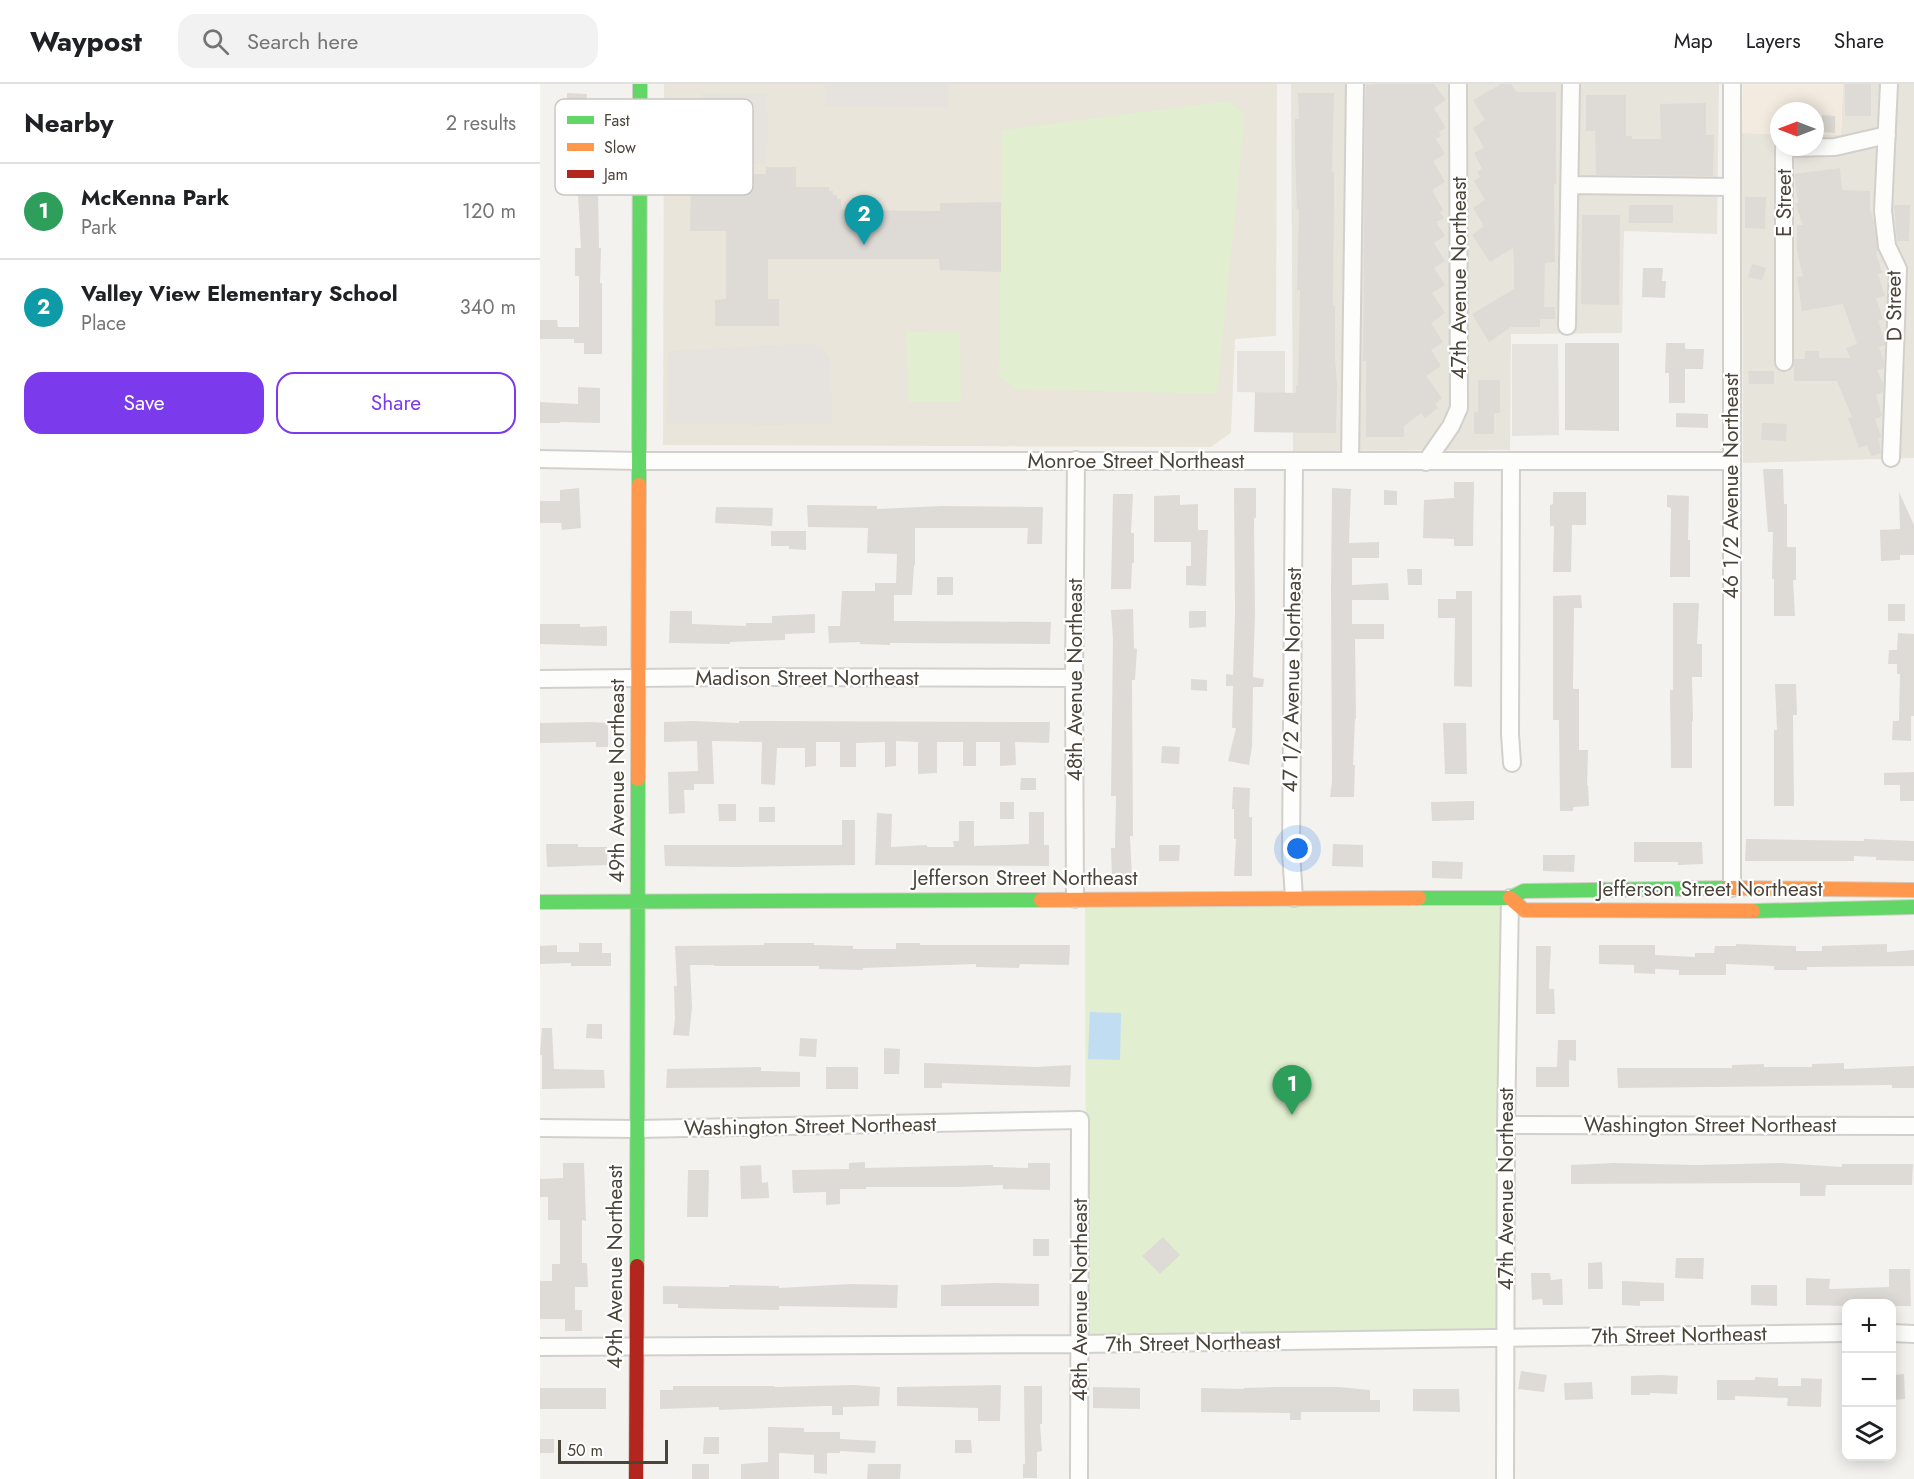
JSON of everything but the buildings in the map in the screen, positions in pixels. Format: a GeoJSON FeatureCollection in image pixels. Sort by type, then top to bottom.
{"type":"FeatureCollection","features":[{"type":"Feature","properties":{"kind":"street","name":"49th Avenue Northeast"},"geometry":{"type":"LineString","coordinates":[[640,84],[640,99]]}},
{"type":"Feature","properties":{"kind":"street"},"geometry":{"type":"LineString","coordinates":[[1350,462],[1355,84]]}},
{"type":"Feature","properties":{"kind":"street","name":"47th Avenue Northeast"},"geometry":{"type":"LineString","coordinates":[[1426,462],[1451,426],[1459,408],[1458,84]]}},
{"type":"Feature","properties":{"kind":"street"},"geometry":{"type":"LineString","coordinates":[[1567,326],[1571,84]]}},
{"type":"Feature","properties":{"kind":"street","name":"46 1/2 Avenue Northeast"},"geometry":{"type":"LineString","coordinates":[[1732,84],[1732,888]]}},
{"type":"Feature","properties":{"kind":"street","name":"D Street"},"geometry":{"type":"LineString","coordinates":[[1889,84],[1883,211],[1887,246],[1898,269],[1891,458]]}},
{"type":"Feature","properties":{"kind":"street","name":"E Street"},"geometry":{"type":"LineString","coordinates":[[1784,362],[1784,148],[1835,147],[1887,135]]}},
{"type":"Feature","properties":{"kind":"street"},"geometry":{"type":"LineString","coordinates":[[1570,185],[1732,187]]}},
{"type":"Feature","properties":{"kind":"street","name":"49th Avenue Northeast"},"geometry":{"type":"LineString","coordinates":[[636,1479],[640,195]]}},
{"type":"Feature","properties":{"kind":"street","name":"Monroe Street Northeast"},"geometry":{"type":"LineString","coordinates":[[540,459],[1731,462]]}},
{"type":"Feature","properties":{"kind":"street","name":"48th Avenue Northeast"},"geometry":{"type":"LineString","coordinates":[[1075,899],[1074,678],[1077,460]]}},
{"type":"Feature","properties":{"kind":"street","name":"47 1/2 Avenue Northeast"},"geometry":{"type":"LineString","coordinates":[[1294,461],[1291,852],[1294,898]]}},
{"type":"Feature","properties":{"kind":"street"},"geometry":{"type":"LineString","coordinates":[[1511,461],[1510,734],[1512,763]]}},
{"type":"Feature","properties":{"kind":"street","name":"Madison Street Northeast"},"geometry":{"type":"LineString","coordinates":[[540,679],[1074,678]]}},
{"type":"Feature","properties":{"kind":"street","name":"Jefferson Street Northeast"},"geometry":{"type":"LineString","coordinates":[[540,902],[1509,898],[1524,891],[1732,888],[1914,890]]}},
{"type":"Feature","properties":{"kind":"street","name":"47th Avenue Northeast"},"geometry":{"type":"LineString","coordinates":[[1505,1479],[1509,898]]}},
{"type":"Feature","properties":{"kind":"street","name":"Jefferson Street Northeast"},"geometry":{"type":"LineString","coordinates":[[1509,898],[1524,910],[1733,911],[1914,907]]}},
{"type":"Feature","properties":{"kind":"street","name":"48th Avenue Northeast"},"geometry":{"type":"LineString","coordinates":[[1079,1479],[1080,1120]]}},
{"type":"Feature","properties":{"kind":"street","name":"Washington Street Northeast"},"geometry":{"type":"LineString","coordinates":[[540,1128],[637,1129],[1080,1120]]}},
{"type":"Feature","properties":{"kind":"street","name":"Washington Street Northeast"},"geometry":{"type":"LineString","coordinates":[[1506,1125],[1914,1126]]}},
{"type":"Feature","properties":{"kind":"street","name":"7th Street Northeast"},"geometry":{"type":"LineString","coordinates":[[540,1347],[1079,1344],[1842,1333]]}},
{"type":"Feature","properties":{"kind":"street"},"geometry":{"type":"LineString","coordinates":[[1896,1333],[1914,1334]]}},
{"type":"Feature","properties":{"kind":"shaded area"},"geometry":{"type":"Polygon","coordinates":[[[664,84],[1277,84],[1276,336],[1235,339],[1231,433],[1211,447],[663,445],[664,195],[753,195],[753,99],[664,99],[664,84]]]}},
{"type":"Feature","properties":{"kind":"shaded area"},"geometry":{"type":"Polygon","coordinates":[[[825,84],[949,84],[948,107],[825,106],[825,84]]]}},
{"type":"Feature","properties":{"kind":"shaded area"},"geometry":{"type":"Polygon","coordinates":[[[1291,84],[1719,84],[1717,234],[1624,231],[1622,333],[1511,334],[1510,450],[1293,451],[1291,84]]]}},
{"type":"Feature","properties":{"kind":"shaded area"},"geometry":{"type":"Polygon","coordinates":[[[1743,84],[1843,84],[1841,135],[1824,135],[1824,102],[1770,102],[1770,134],[1742,133],[1743,84]]]}},
{"type":"Feature","properties":{"kind":"shaded area"},"geometry":{"type":"Polygon","coordinates":[[[1843,84],[1914,84],[1914,458],[1743,463],[1742,133],[1770,134],[1770,156],[1824,156],[1824,135],[1841,135],[1843,84]]]}},
{"type":"Feature","properties":{"kind":"shaded area"},"geometry":{"type":"Polygon","coordinates":[[[702,93],[766,94],[769,130],[765,164],[753,164],[753,99],[702,99],[702,93]]]}},
{"type":"Feature","properties":{"kind":"shaded area"},"geometry":{"type":"Polygon","coordinates":[[[808,343],[824,349],[831,362],[832,424],[667,424],[668,351],[808,343]]]}},
{"type":"Feature","properties":{"kind":"shaded area"},"geometry":{"type":"Polygon","coordinates":[[[1512,344],[1558,344],[1559,435],[1512,436],[1512,344]]]}},
{"type":"Feature","properties":{"kind":"shaded area"},"geometry":{"type":"Polygon","coordinates":[[[1237,351],[1285,351],[1285,393],[1237,392],[1237,351]]]}},
{"type":"Feature","properties":{"kind":"green space"},"geometry":{"type":"Polygon","coordinates":[[[1229,101],[1245,115],[1217,394],[1015,389],[999,376],[1002,130],[1229,101]]]}},
{"type":"Feature","properties":{"kind":"green space"},"geometry":{"type":"Polygon","coordinates":[[[960,331],[961,401],[908,402],[906,332],[960,331]]]}},
{"type":"Feature","properties":{"kind":"green space"},"geometry":{"type":"Polygon","coordinates":[[[1501,895],[1497,1331],[1086,1337],[1085,899],[1501,895]]]}},
{"type":"Feature","properties":{"kind":"water"},"geometry":{"type":"Polygon","coordinates":[[[1090,1012],[1121,1013],[1120,1060],[1088,1059],[1090,1012]]]}},
{"type":"Feature","properties":{"kind":"traffic: fast"},"geometry":{"type":"LineString","coordinates":[[640,84],[640,99]]}},
{"type":"Feature","properties":{"kind":"traffic: fast"},"geometry":{"type":"LineString","coordinates":[[639,485],[640,195]]}},
{"type":"Feature","properties":{"kind":"traffic: fast"},"geometry":{"type":"LineString","coordinates":[[637,1266],[638,779]]}},
{"type":"Feature","properties":{"kind":"traffic: fast"},"geometry":{"type":"LineString","coordinates":[[1419,898],[1510,898],[1524,891],[1728,888]]}},
{"type":"Feature","properties":{"kind":"traffic: fast"},"geometry":{"type":"LineString","coordinates":[[540,902],[1041,900]]}},
{"type":"Feature","properties":{"kind":"traffic: fast"},"geometry":{"type":"LineString","coordinates":[[1753,911],[1914,907]]}},
{"type":"Feature","properties":{"kind":"traffic: slow"},"geometry":{"type":"LineString","coordinates":[[638,779],[639,485]]}},
{"type":"Feature","properties":{"kind":"traffic: slow"},"geometry":{"type":"LineString","coordinates":[[1728,888],[1914,890]]}},
{"type":"Feature","properties":{"kind":"traffic: slow"},"geometry":{"type":"LineString","coordinates":[[1041,900],[1419,898]]}},
{"type":"Feature","properties":{"kind":"traffic: slow"},"geometry":{"type":"LineString","coordinates":[[1510,898],[1524,910],[1753,911]]}},
{"type":"Feature","properties":{"kind":"traffic: jam"},"geometry":{"type":"LineString","coordinates":[[636,1479],[637,1266]]}},
{"type":"Feature","properties":{"kind":"place","name":"Valley View Elementary School"},"geometry":{"type":"Point","coordinates":[864,245]}},
{"type":"Feature","properties":{"kind":"place","name":"McKenna Park"},"geometry":{"type":"Point","coordinates":[1292,1115]}}]}
